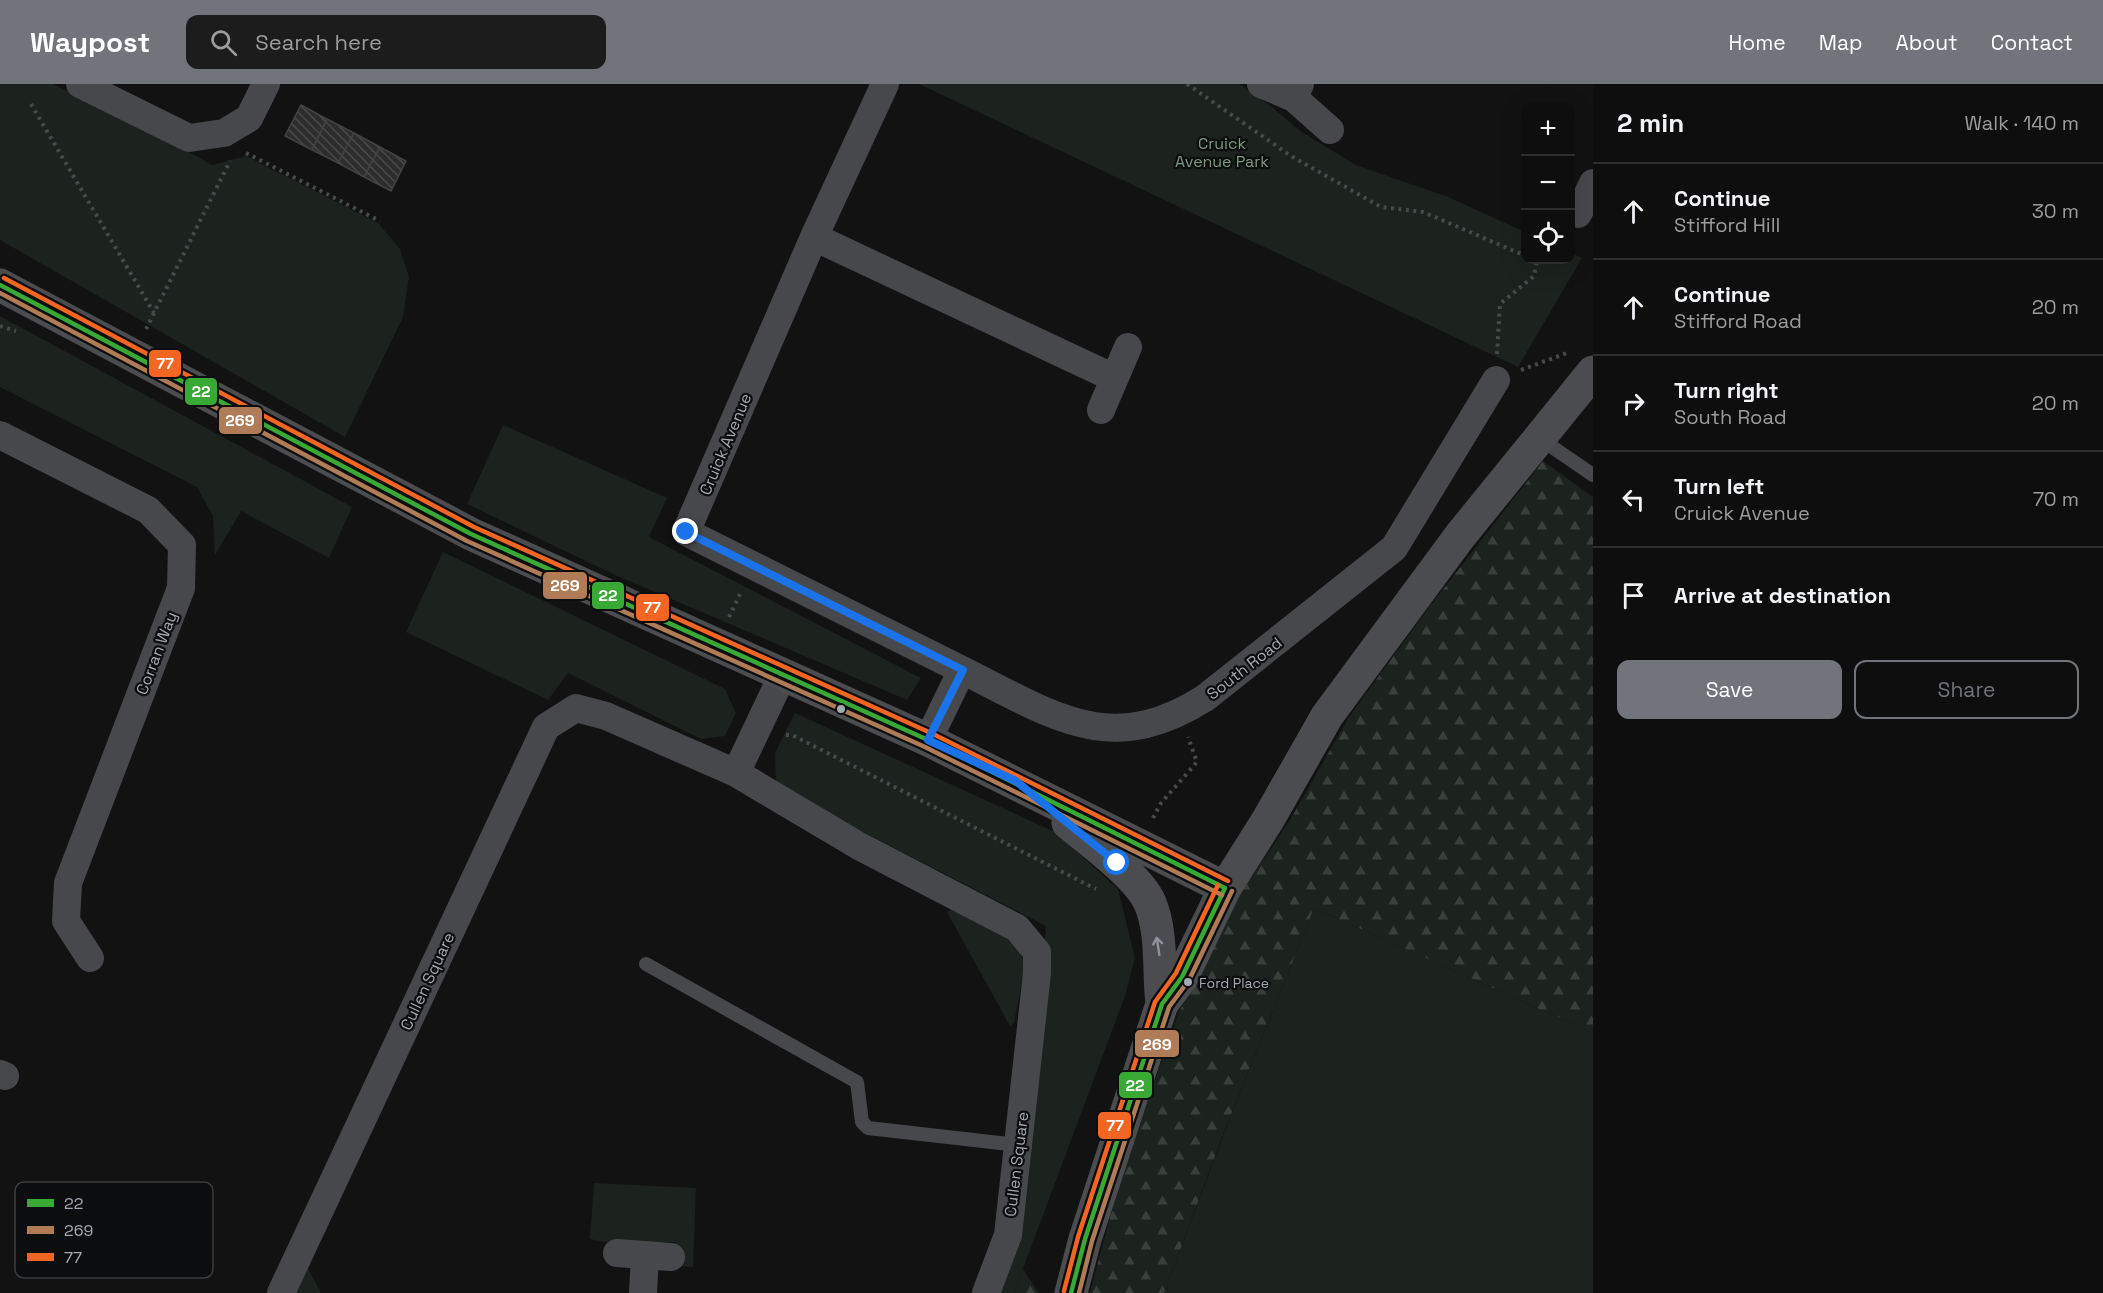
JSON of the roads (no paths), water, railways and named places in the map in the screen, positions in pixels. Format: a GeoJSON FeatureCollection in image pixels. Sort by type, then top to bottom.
{"type":"FeatureCollection","features":[{"type":"Feature","properties":{"kind":"main road"},"geometry":{"type":"LineString","coordinates":[[0,285],[471,534],[1016,781],[1224,888]]}},
{"type":"Feature","properties":{"kind":"main road"},"geometry":{"type":"LineString","coordinates":[[1071,1293],[1085,1239],[1162,1004],[1182,976],[1224,888],[1269,818],[1327,716],[1460,536],[1539,438],[1582,362]]}},
{"type":"Feature","properties":{"kind":"main road"},"geometry":{"type":"LineString","coordinates":[[1016,781],[1117,863],[1150,903],[1160,951],[1162,1004]]}},
{"type":"Feature","properties":{"kind":"street"},"geometry":{"type":"LineString","coordinates":[[80,84],[189,138],[229,143],[249,118],[266,84]]}},
{"type":"Feature","properties":{"kind":"street","name":"Cruick Avenue"},"geometry":{"type":"LineString","coordinates":[[885,84],[814,237],[686,532],[963,670]]}},
{"type":"Feature","properties":{"kind":"street"},"geometry":{"type":"LineString","coordinates":[[1260,84],[1297,91],[1330,130]]}},
{"type":"Feature","properties":{"kind":"street"},"geometry":{"type":"LineString","coordinates":[[1578,214],[1593,183]]}},
{"type":"Feature","properties":{"kind":"street"},"geometry":{"type":"LineString","coordinates":[[814,237],[1114,378]]}},
{"type":"Feature","properties":{"kind":"street"},"geometry":{"type":"LineString","coordinates":[[1101,410],[1128,347]]}},
{"type":"Feature","properties":{"kind":"street","name":"South Road"},"geometry":{"type":"LineString","coordinates":[[963,670],[1062,720],[1098,729],[1142,725],[1181,714],[1205,698],[1394,548],[1496,380]]}},
{"type":"Feature","properties":{"kind":"street","name":"Corran Way"},"geometry":{"type":"LineString","coordinates":[[0,435],[148,510],[182,545],[181,588],[68,883],[66,921],[90,958]]}},
{"type":"Feature","properties":{"kind":"street"},"geometry":{"type":"LineString","coordinates":[[928,740],[963,670]]}},
{"type":"Feature","properties":{"kind":"street"},"geometry":{"type":"LineString","coordinates":[[736,773],[783,674]]}},
{"type":"Feature","properties":{"kind":"street","name":"Cullen Square"},"geometry":{"type":"LineString","coordinates":[[281,1293],[546,727],[576,708],[606,716],[736,773],[859,846],[1017,928],[1037,952],[1038,973],[1008,1235],[986,1293]]}},
{"type":"Feature","properties":{"kind":"street"},"geometry":{"type":"LineString","coordinates":[[643,1293],[644,1255]]}},
{"type":"Feature","properties":{"kind":"lane"},"geometry":{"type":"LineString","coordinates":[[1539,438],[1593,475]]}},
{"type":"Feature","properties":{"kind":"lane"},"geometry":{"type":"LineString","coordinates":[[646,964],[857,1082],[862,1122],[868,1128],[1018,1145]]}},
{"type":"Feature","properties":{"kind":"place","name":"Ford Place"},"geometry":{"type":"Point","coordinates":[1188,982]}},
{"type":"Feature","properties":{"kind":"park label","name":"Cruick Avenue Park"},"geometry":{"type":"Point","coordinates":[1222,152]}}]}
